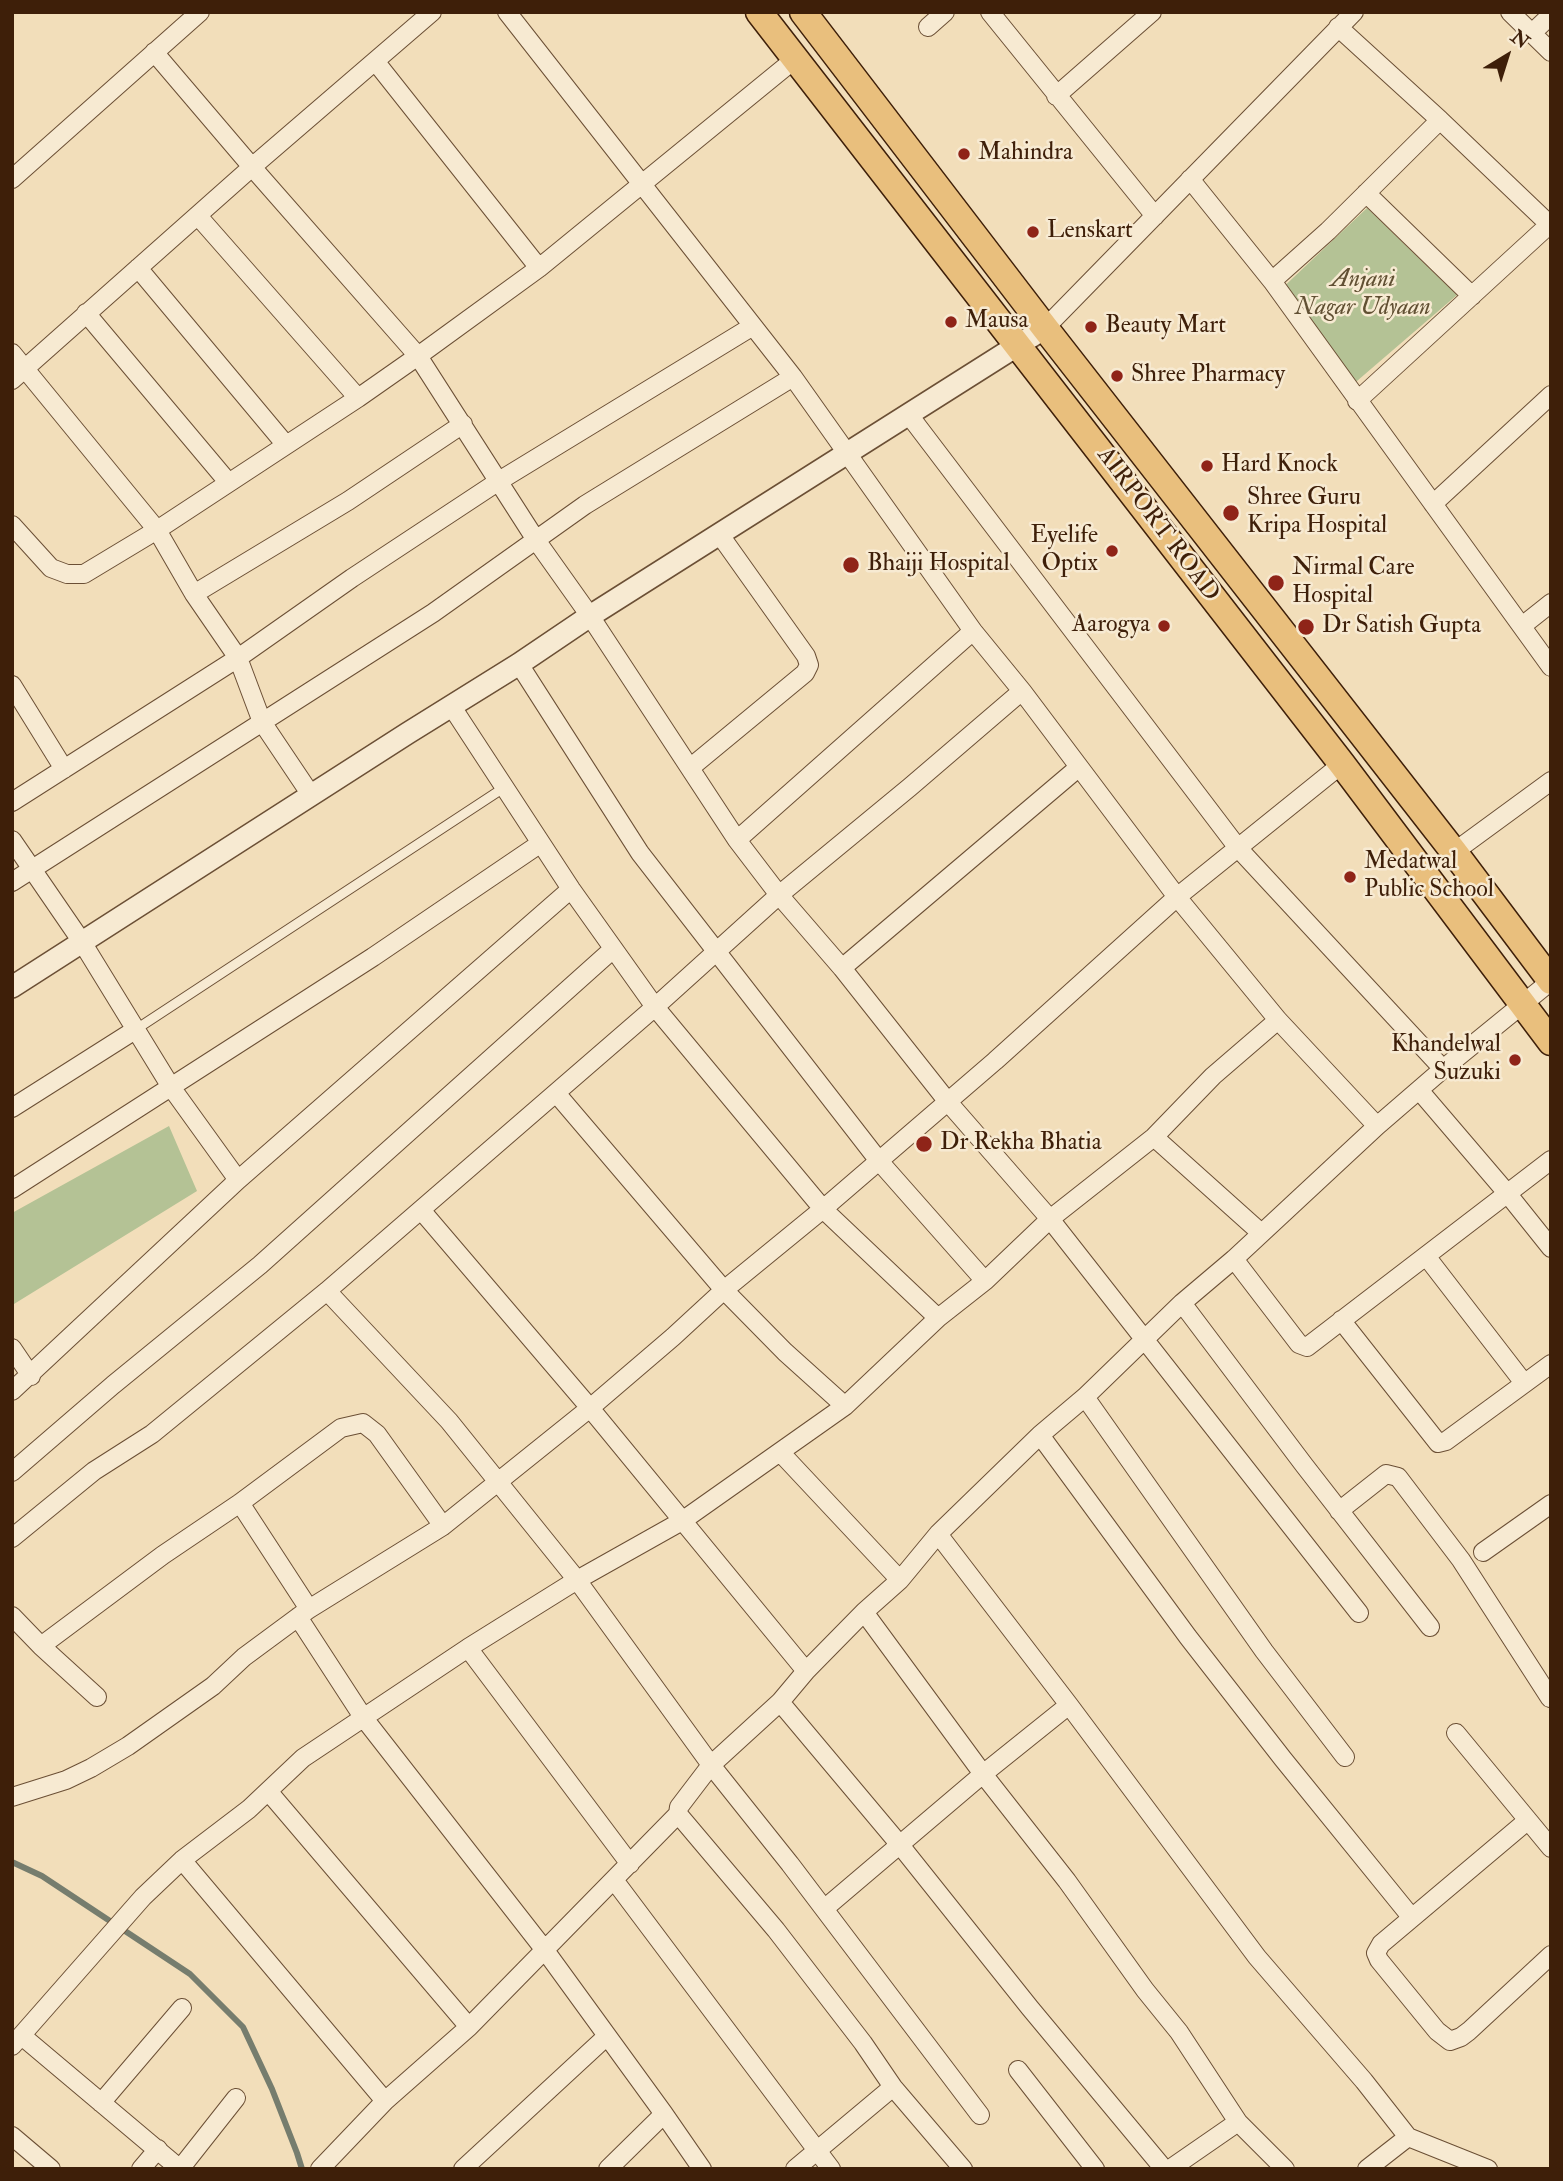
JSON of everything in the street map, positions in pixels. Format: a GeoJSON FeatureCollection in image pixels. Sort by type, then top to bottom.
{"type":"FeatureCollection","features":[{"type":"Feature","properties":{"kind":"main road","name":"AIRPORT ROAD"},"geometry":{"type":"LineString","coordinates":[[759,12],[1342,764],[1551,1042]]}},
{"type":"Feature","properties":{"kind":"main road","name":"AIRPORT ROAD"},"geometry":{"type":"LineString","coordinates":[[803,12],[1551,981]]}},
{"type":"Feature","properties":{"kind":"street"},"geometry":{"type":"LineString","coordinates":[[12,179],[200,12]]}},
{"type":"Feature","properties":{"kind":"street"},"geometry":{"type":"LineString","coordinates":[[12,380],[432,12]]}},
{"type":"Feature","properties":{"kind":"street"},"geometry":{"type":"LineString","coordinates":[[508,12],[793,377],[973,631],[1022,691],[1177,897],[1278,1020],[1377,1126]]}},
{"type":"Feature","properties":{"kind":"street"},"geometry":{"type":"LineString","coordinates":[[928,27],[945,12]]}},
{"type":"Feature","properties":{"kind":"street"},"geometry":{"type":"LineString","coordinates":[[990,12],[1155,216]]}},
{"type":"Feature","properties":{"kind":"street"},"geometry":{"type":"LineString","coordinates":[[1056,96],[1152,12]]}},
{"type":"Feature","properties":{"kind":"street"},"geometry":{"type":"LineString","coordinates":[[12,987],[1045,328],[1354,12]]}},
{"type":"Feature","properties":{"kind":"street"},"geometry":{"type":"LineString","coordinates":[[1510,12],[1551,52]]}},
{"type":"Feature","properties":{"kind":"street"},"geometry":{"type":"LineString","coordinates":[[1532,33],[1551,15]]}},
{"type":"Feature","properties":{"kind":"street"},"geometry":{"type":"LineString","coordinates":[[1338,27],[1550,225],[1357,401]]}},
{"type":"Feature","properties":{"kind":"street"},"geometry":{"type":"LineString","coordinates":[[155,52],[418,356],[737,840],[948,1101],[1050,1219],[1359,1613]]}},
{"type":"Feature","properties":{"kind":"street"},"geometry":{"type":"LineString","coordinates":[[12,525],[51,568],[67,574],[84,575],[157,530],[418,356],[539,268],[795,59]]}},
{"type":"Feature","properties":{"kind":"street"},"geometry":{"type":"LineString","coordinates":[[375,61],[539,268]]}},
{"type":"Feature","properties":{"kind":"street"},"geometry":{"type":"LineString","coordinates":[[1272,281],[1440,120]]}},
{"type":"Feature","properties":{"kind":"street"},"geometry":{"type":"LineString","coordinates":[[1190,179],[1272,281],[1551,667]]}},
{"type":"Feature","properties":{"kind":"street"},"geometry":{"type":"LineString","coordinates":[[1366,193],[1472,296]]}},
{"type":"Feature","properties":{"kind":"street"},"geometry":{"type":"LineString","coordinates":[[198,216],[358,398]]}},
{"type":"Feature","properties":{"kind":"street"},"geometry":{"type":"LineString","coordinates":[[138,268],[286,445]]}},
{"type":"Feature","properties":{"kind":"street"},"geometry":{"type":"LineString","coordinates":[[86,313],[228,482]]}},
{"type":"Feature","properties":{"kind":"street"},"geometry":{"type":"LineString","coordinates":[[12,802],[238,658],[352,578],[499,481],[753,326]]}},
{"type":"Feature","properties":{"kind":"street"},"geometry":{"type":"LineString","coordinates":[[12,353],[157,530],[194,594],[238,658],[262,722],[311,795]]}},
{"type":"Feature","properties":{"kind":"street"},"geometry":{"type":"LineString","coordinates":[[12,882],[433,612],[585,505],[793,377]]}},
{"type":"Feature","properties":{"kind":"street"},"geometry":{"type":"LineString","coordinates":[[1433,504],[1551,395]]}},
{"type":"Feature","properties":{"kind":"street"},"geometry":{"type":"LineString","coordinates":[[909,415],[1238,848],[1443,1069]]}},
{"type":"Feature","properties":{"kind":"street"},"geometry":{"type":"LineString","coordinates":[[194,594],[348,501],[463,424]]}},
{"type":"Feature","properties":{"kind":"street"},"geometry":{"type":"LineString","coordinates":[[690,768],[805,673],[809,665],[806,656],[720,535]]}},
{"type":"Feature","properties":{"kind":"street"},"geometry":{"type":"LineString","coordinates":[[1522,625],[1551,603]]}},
{"type":"Feature","properties":{"kind":"street"},"geometry":{"type":"LineString","coordinates":[[737,840],[973,631]]}},
{"type":"Feature","properties":{"kind":"street"},"geometry":{"type":"LineString","coordinates":[[519,664],[639,853],[878,1161],[985,1281]]}},
{"type":"Feature","properties":{"kind":"street"},"geometry":{"type":"LineString","coordinates":[[12,685],[64,769]]}},
{"type":"Feature","properties":{"kind":"street"},"geometry":{"type":"LineString","coordinates":[[12,1538],[94,1471],[152,1434],[327,1291],[779,895],[1022,691]]}},
{"type":"Feature","properties":{"kind":"street"},"geometry":{"type":"LineString","coordinates":[[452,707],[612,950],[654,1007],[823,1209],[937,1318]]}},
{"type":"Feature","properties":{"kind":"street"},"geometry":{"type":"LineString","coordinates":[[12,1797],[66,1780],[128,1746],[213,1686],[244,1657],[303,1613],[443,1526],[590,1408],[724,1290],[823,1209],[1016,1042],[1177,897],[1342,764]]}},
{"type":"Feature","properties":{"kind":"street"},"geometry":{"type":"LineString","coordinates":[[842,968],[1078,768]]}},
{"type":"Feature","properties":{"kind":"street"},"geometry":{"type":"LineString","coordinates":[[1454,852],[1551,781]]}},
{"type":"Feature","properties":{"kind":"street"},"geometry":{"type":"LineString","coordinates":[[12,840],[82,942],[171,1087],[238,1180]]}},
{"type":"Feature","properties":{"kind":"street"},"geometry":{"type":"LineString","coordinates":[[12,1189],[373,957],[541,843]]}},
{"type":"Feature","properties":{"kind":"street"},"geometry":{"type":"LineString","coordinates":[[12,1391],[238,1180],[571,889]]}},
{"type":"Feature","properties":{"kind":"street"},"geometry":{"type":"LineString","coordinates":[[12,1472],[260,1265],[612,950]]}},
{"type":"Feature","properties":{"kind":"street"},"geometry":{"type":"LineString","coordinates":[[320,2169],[386,2101],[469,2026],[614,1880],[678,1814],[679,1807],[711,1765],[780,1702],[806,1671],[864,1612],[900,1580],[938,1534],[1040,1435],[1085,1397],[1143,1339],[1377,1126],[1551,981]]}},
{"type":"Feature","properties":{"kind":"street"},"geometry":{"type":"LineString","coordinates":[[236,2098],[180,2169],[101,2102],[17,2041],[143,1897],[182,1860],[249,1809],[303,1758],[468,1648],[577,1580],[682,1521],[845,1406],[937,1318],[985,1281],[1050,1219],[1154,1137],[1213,1076],[1278,1020]]}},
{"type":"Feature","properties":{"kind":"street"},"geometry":{"type":"LineString","coordinates":[[12,1108],[135,1030]]}},
{"type":"Feature","properties":{"kind":"street"},"geometry":{"type":"LineString","coordinates":[[1419,1090],[1551,1248]]}},
{"type":"Feature","properties":{"kind":"street"},"geometry":{"type":"LineString","coordinates":[[555,1093],[724,1290],[785,1352],[845,1406]]}},
{"type":"Feature","properties":{"kind":"street"},"geometry":{"type":"LineString","coordinates":[[1154,1137],[1260,1232]]}},
{"type":"Feature","properties":{"kind":"street"},"geometry":{"type":"LineString","coordinates":[[1234,1258],[1303,1347],[1307,1347],[1551,1160]]}},
{"type":"Feature","properties":{"kind":"street"},"geometry":{"type":"LineString","coordinates":[[421,1209],[590,1408],[806,1671]]}},
{"type":"Feature","properties":{"kind":"street"},"geometry":{"type":"LineString","coordinates":[[1426,1256],[1524,1383]]}},
{"type":"Feature","properties":{"kind":"street"},"geometry":{"type":"LineString","coordinates":[[327,1291],[449,1421],[577,1580],[711,1765],[980,2115]]}},
{"type":"Feature","properties":{"kind":"street"},"geometry":{"type":"LineString","coordinates":[[1182,1303],[1430,1627]]}},
{"type":"Feature","properties":{"kind":"street"},"geometry":{"type":"LineString","coordinates":[[1341,1320],[1438,1443],[1446,1441],[1551,1364]]}},
{"type":"Feature","properties":{"kind":"street"},"geometry":{"type":"LineString","coordinates":[[12,1348],[31,1376]]}},
{"type":"Feature","properties":{"kind":"street"},"geometry":{"type":"LineString","coordinates":[[1085,1397],[1264,1651],[1345,1757]]}},
{"type":"Feature","properties":{"kind":"street"},"geometry":{"type":"LineString","coordinates":[[41,1646],[341,1428],[363,1423],[377,1434],[443,1526]]}},
{"type":"Feature","properties":{"kind":"street"},"geometry":{"type":"LineString","coordinates":[[1040,1435],[1188,1637],[1412,1918]]}},
{"type":"Feature","properties":{"kind":"street"},"geometry":{"type":"LineString","coordinates":[[780,1452],[900,1580]]}},
{"type":"Feature","properties":{"kind":"street"},"geometry":{"type":"LineString","coordinates":[[1339,1511],[1386,1474],[1398,1477],[1461,1560],[1550,1698]]}},
{"type":"Feature","properties":{"kind":"street"},"geometry":{"type":"LineString","coordinates":[[240,1503],[363,1717],[544,1949],[702,2169]]}},
{"type":"Feature","properties":{"kind":"street"},"geometry":{"type":"LineString","coordinates":[[1483,1552],[1551,1504]]}},
{"type":"Feature","properties":{"kind":"street"},"geometry":{"type":"LineString","coordinates":[[938,1534],[1257,1957],[1364,2081],[1408,2137],[1489,2169]]}},
{"type":"Feature","properties":{"kind":"street"},"geometry":{"type":"LineString","coordinates":[[864,1612],[1179,2032],[1238,2122],[1285,2169]]}},
{"type":"Feature","properties":{"kind":"street"},"geometry":{"type":"LineString","coordinates":[[12,1616],[97,1697]]}},
{"type":"Feature","properties":{"kind":"street"},"geometry":{"type":"LineString","coordinates":[[468,1648],[629,1864]]}},
{"type":"Feature","properties":{"kind":"street"},"geometry":{"type":"LineString","coordinates":[[780,1702],[900,1844],[1030,2008],[1164,2169]]}},
{"type":"Feature","properties":{"kind":"street"},"geometry":{"type":"LineString","coordinates":[[824,1909],[1069,1705]]}},
{"type":"Feature","properties":{"kind":"street"},"geometry":{"type":"LineString","coordinates":[[1457,1733],[1551,1848]]}},
{"type":"Feature","properties":{"kind":"street"},"geometry":{"type":"LineString","coordinates":[[268,1791],[469,2026]]}},
{"type":"Feature","properties":{"kind":"street"},"geometry":{"type":"LineString","coordinates":[[678,1814],[776,1930],[863,2043],[893,2087],[963,2169]]}},
{"type":"Feature","properties":{"kind":"street"},"geometry":{"type":"LineString","coordinates":[[1527,1821],[1381,1944],[1376,1953],[1429,2021],[1450,2040],[1469,2031],[1551,1955]]}},
{"type":"Feature","properties":{"kind":"street"},"geometry":{"type":"LineString","coordinates":[[182,1860],[386,2101]]}},
{"type":"Feature","properties":{"kind":"street"},"geometry":{"type":"LineString","coordinates":[[614,1880],[831,2169]]}},
{"type":"Feature","properties":{"kind":"street"},"geometry":{"type":"LineString","coordinates":[[101,2102],[182,2008]]}},
{"type":"Feature","properties":{"kind":"street"},"geometry":{"type":"LineString","coordinates":[[463,2169],[607,2036]]}},
{"type":"Feature","properties":{"kind":"street"},"geometry":{"type":"LineString","coordinates":[[1018,2070],[1095,2169]]}},
{"type":"Feature","properties":{"kind":"street"},"geometry":{"type":"LineString","coordinates":[[795,2169],[893,2087]]}},
{"type":"Feature","properties":{"kind":"street"},"geometry":{"type":"LineString","coordinates":[[608,2169],[664,2113]]}},
{"type":"Feature","properties":{"kind":"street"},"geometry":{"type":"LineString","coordinates":[[1170,2169],[1238,2122]]}},
{"type":"Feature","properties":{"kind":"street"},"geometry":{"type":"LineString","coordinates":[[12,2136],[51,2169]]}},
{"type":"Feature","properties":{"kind":"street"},"geometry":{"type":"LineString","coordinates":[[1367,2169],[1408,2137]]}},
{"type":"Feature","properties":{"kind":"street"},"geometry":{"type":"LineString","coordinates":[[141,2169],[158,2149]]}},
{"type":"Feature","properties":{"kind":"lane"},"geometry":{"type":"LineString","coordinates":[[135,1030],[505,787]]}},
{"type":"Feature","properties":{"kind":"green space","name":"Anjani Nagar Udyaan"},"geometry":{"type":"Polygon","coordinates":[[[1367,208],[1457,295],[1350,387],[1276,294],[1367,208]]]}},
{"type":"Feature","properties":{"kind":"green space"},"geometry":{"type":"Polygon","coordinates":[[[169,1126],[197,1191],[14,1304],[12,1213],[169,1126]]]}},
{"type":"Feature","properties":{"kind":"waterway"},"geometry":{"type":"LineString","coordinates":[[12,1862],[42,1876],[190,1974],[243,2027],[272,2089],[302,2169]]}},
{"type":"Feature","properties":{"kind":"place","name":"Mahindra"},"geometry":{"type":"Point","coordinates":[964,154]}},
{"type":"Feature","properties":{"kind":"place","name":"Lenskart"},"geometry":{"type":"Point","coordinates":[1033,232]}},
{"type":"Feature","properties":{"kind":"place","name":"Mausa"},"geometry":{"type":"Point","coordinates":[951,322]}},
{"type":"Feature","properties":{"kind":"place","name":"Beauty Mart"},"geometry":{"type":"Point","coordinates":[1091,327]}},
{"type":"Feature","properties":{"kind":"place","name":"Shree Pharmacy"},"geometry":{"type":"Point","coordinates":[1117,376]}},
{"type":"Feature","properties":{"kind":"place","name":"Hard Knock"},"geometry":{"type":"Point","coordinates":[1207,466]}},
{"type":"Feature","properties":{"kind":"place","name":"Shree Guru Kripa Hospital"},"geometry":{"type":"Point","coordinates":[1231,513]}},
{"type":"Feature","properties":{"kind":"place","name":"Eyelife Optix"},"geometry":{"type":"Point","coordinates":[1112,551]}},
{"type":"Feature","properties":{"kind":"place","name":"Bhaiji Hospital"},"geometry":{"type":"Point","coordinates":[851,565]}},
{"type":"Feature","properties":{"kind":"place","name":"Nirmal Care Hospital"},"geometry":{"type":"Point","coordinates":[1276,583]}},
{"type":"Feature","properties":{"kind":"place","name":"Aarogya"},"geometry":{"type":"Point","coordinates":[1164,626]}},
{"type":"Feature","properties":{"kind":"place","name":"Dr Satish Gupta"},"geometry":{"type":"Point","coordinates":[1306,627]}},
{"type":"Feature","properties":{"kind":"place","name":"Medatwal Public School"},"geometry":{"type":"Point","coordinates":[1350,877]}},
{"type":"Feature","properties":{"kind":"place","name":"Khandelwal Suzuki"},"geometry":{"type":"Point","coordinates":[1515,1060]}},
{"type":"Feature","properties":{"kind":"place","name":"Dr Rekha Bhatia"},"geometry":{"type":"Point","coordinates":[924,1144]}}]}
